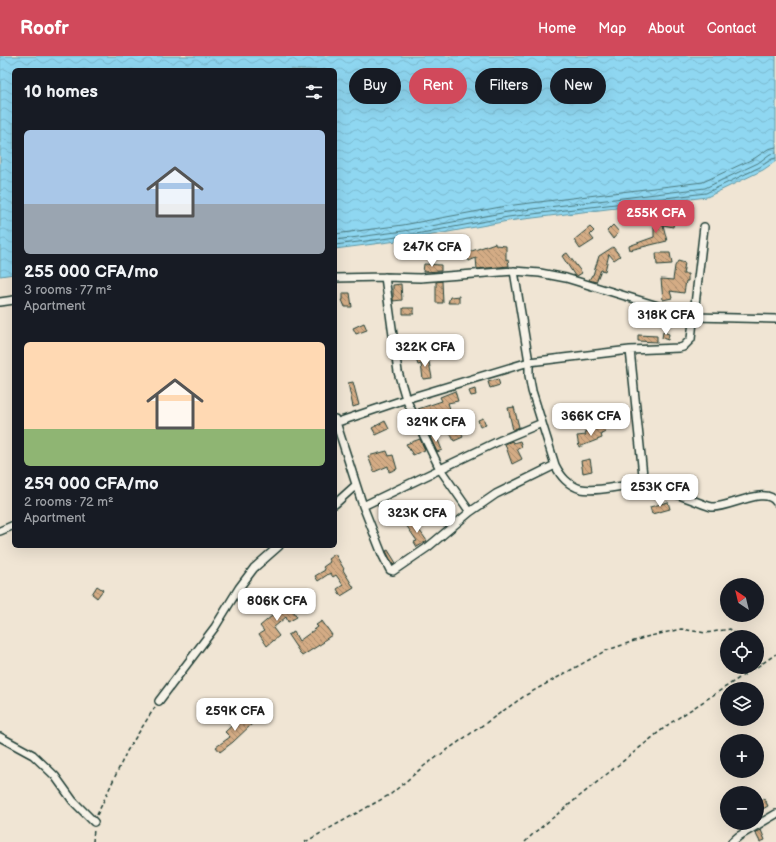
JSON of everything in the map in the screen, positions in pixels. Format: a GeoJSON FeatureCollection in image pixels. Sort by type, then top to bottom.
{"type":"FeatureCollection","features":[{"type":"Feature","properties":{"kind":"street"},"geometry":{"type":"LineString","coordinates":[[337,420],[529,362],[630,350],[679,348],[683,346],[691,339],[704,227]]}},
{"type":"Feature","properties":{"kind":"street"},"geometry":{"type":"LineString","coordinates":[[514,271],[529,362],[529,375],[532,392],[555,465],[560,476],[565,481],[590,490],[644,485],[668,491],[713,507],[763,495],[774,499],[776,502]]}},
{"type":"Feature","properties":{"kind":"street"},"geometry":{"type":"LineString","coordinates":[[337,278],[420,278],[514,271],[540,273],[566,278],[694,317],[776,319]]}},
{"type":"Feature","properties":{"kind":"street"},"geometry":{"type":"LineString","coordinates":[[385,277],[398,372],[406,399],[440,469],[470,512]]}},
{"type":"Feature","properties":{"kind":"street"},"geometry":{"type":"LineString","coordinates":[[0,302],[12,300]]}},
{"type":"Feature","properties":{"kind":"street"},"geometry":{"type":"LineString","coordinates":[[630,350],[644,485]]}},
{"type":"Feature","properties":{"kind":"street"},"geometry":{"type":"LineString","coordinates":[[363,506],[501,440],[542,423]]}},
{"type":"Feature","properties":{"kind":"street"},"geometry":{"type":"LineString","coordinates":[[337,427],[363,506],[386,562],[390,570],[393,571],[428,547],[470,512],[496,494],[555,465]]}},
{"type":"Feature","properties":{"kind":"street"},"geometry":{"type":"LineString","coordinates":[[337,502],[356,485]]}},
{"type":"Feature","properties":{"kind":"street"},"geometry":{"type":"LineString","coordinates":[[0,531],[12,527]]}},
{"type":"Feature","properties":{"kind":"street"},"geometry":{"type":"LineString","coordinates":[[159,701],[214,627],[254,568],[277,548]]}},
{"type":"Feature","properties":{"kind":"street"},"geometry":{"type":"LineString","coordinates":[[0,737],[33,755],[55,776],[73,801],[94,822]]}},
{"type":"Feature","properties":{"kind":"street"},"geometry":{"type":"LineString","coordinates":[[732,842],[739,836],[776,814]]}},
{"type":"Feature","properties":{"kind":"path"},"geometry":{"type":"LineString","coordinates":[[305,842],[391,794],[424,766],[526,695],[605,651],[646,637],[681,629],[706,634],[720,631]]}},
{"type":"Feature","properties":{"kind":"path"},"geometry":{"type":"LineString","coordinates":[[764,662],[776,654]]}},
{"type":"Feature","properties":{"kind":"path"},"geometry":{"type":"LineString","coordinates":[[525,842],[540,828],[669,724],[746,674]]}},
{"type":"Feature","properties":{"kind":"path"},"geometry":{"type":"LineString","coordinates":[[93,842],[94,822],[127,751],[159,701]]}},
{"type":"Feature","properties":{"kind":"water"},"geometry":{"type":"Polygon","coordinates":[[[0,56],[776,56],[776,161],[763,170],[707,197],[508,221],[405,240],[337,249],[337,68],[12,68],[12,274],[0,276],[0,56]]]}},
{"type":"Feature","properties":{"kind":"building"},"geometry":{"type":"Polygon","coordinates":[[[663,215],[664,219],[674,221],[673,227],[663,225],[667,241],[630,250],[629,246],[654,237],[654,221],[657,221],[656,217],[663,215]]]}},
{"type":"Feature","properties":{"kind":"building"},"geometry":{"type":"Polygon","coordinates":[[[613,225],[619,232],[613,239],[607,231],[613,225]]]}},
{"type":"Feature","properties":{"kind":"building"},"geometry":{"type":"Polygon","coordinates":[[[590,227],[594,231],[590,235],[594,240],[580,249],[574,240],[590,227]]]}},
{"type":"Feature","properties":{"kind":"building"},"geometry":{"type":"Polygon","coordinates":[[[495,243],[495,245],[506,246],[506,260],[508,259],[509,266],[477,269],[476,258],[469,261],[466,253],[495,243]]]}},
{"type":"Feature","properties":{"kind":"building"},"geometry":{"type":"Polygon","coordinates":[[[613,247],[620,256],[614,260],[609,254],[605,271],[601,270],[596,282],[589,280],[593,275],[599,256],[613,247]]]}},
{"type":"Feature","properties":{"kind":"building"},"geometry":{"type":"Polygon","coordinates":[[[567,253],[582,273],[577,276],[575,276],[562,256],[567,253]]]}},
{"type":"Feature","properties":{"kind":"building"},"geometry":{"type":"Polygon","coordinates":[[[656,253],[670,253],[672,264],[657,265],[656,253]]]}},
{"type":"Feature","properties":{"kind":"building"},"geometry":{"type":"Polygon","coordinates":[[[678,261],[685,263],[683,274],[688,274],[688,281],[686,281],[684,293],[670,291],[672,298],[663,300],[661,279],[673,280],[675,266],[678,261]]]}},
{"type":"Feature","properties":{"kind":"building"},"geometry":{"type":"Polygon","coordinates":[[[424,264],[441,265],[441,271],[423,272],[424,264]]]}},
{"type":"Feature","properties":{"kind":"building"},"geometry":{"type":"Polygon","coordinates":[[[442,281],[443,303],[436,303],[436,282],[442,281]]]}},
{"type":"Feature","properties":{"kind":"building"},"geometry":{"type":"Polygon","coordinates":[[[401,284],[402,300],[393,301],[393,285],[401,284]]]}},
{"type":"Feature","properties":{"kind":"building"},"geometry":{"type":"Polygon","coordinates":[[[343,293],[350,293],[352,307],[345,307],[342,300],[343,293]]]}},
{"type":"Feature","properties":{"kind":"building"},"geometry":{"type":"Polygon","coordinates":[[[459,296],[459,303],[448,303],[450,297],[459,296]]]}},
{"type":"Feature","properties":{"kind":"building"},"geometry":{"type":"Polygon","coordinates":[[[403,308],[414,308],[414,314],[403,314],[403,308]]]}},
{"type":"Feature","properties":{"kind":"building"},"geometry":{"type":"Polygon","coordinates":[[[364,323],[367,330],[356,334],[353,328],[364,323]]]}},
{"type":"Feature","properties":{"kind":"building"},"geometry":{"type":"Polygon","coordinates":[[[663,332],[669,334],[668,340],[662,338],[663,332]]]}},
{"type":"Feature","properties":{"kind":"building"},"geometry":{"type":"Polygon","coordinates":[[[638,335],[657,336],[657,342],[638,341],[638,335]]]}},
{"type":"Feature","properties":{"kind":"building"},"geometry":{"type":"Polygon","coordinates":[[[423,356],[424,362],[429,362],[432,378],[423,379],[421,364],[418,365],[416,359],[423,356]]]}},
{"type":"Feature","properties":{"kind":"building"},"geometry":{"type":"Polygon","coordinates":[[[498,379],[500,385],[490,388],[488,382],[498,379]]]}},
{"type":"Feature","properties":{"kind":"building"},"geometry":{"type":"Polygon","coordinates":[[[353,382],[359,405],[353,407],[348,383],[353,382]]]}},
{"type":"Feature","properties":{"kind":"building"},"geometry":{"type":"Polygon","coordinates":[[[475,389],[476,395],[471,396],[469,391],[475,389]]]}},
{"type":"Feature","properties":{"kind":"building"},"geometry":{"type":"Polygon","coordinates":[[[455,391],[458,401],[448,403],[450,409],[421,419],[418,409],[442,401],[440,397],[455,391]]]}},
{"type":"Feature","properties":{"kind":"building"},"geometry":{"type":"Polygon","coordinates":[[[514,407],[519,427],[513,430],[508,408],[514,407]]]}},
{"type":"Feature","properties":{"kind":"building"},"geometry":{"type":"Polygon","coordinates":[[[574,411],[576,416],[566,419],[565,414],[574,411]]]}},
{"type":"Feature","properties":{"kind":"building"},"geometry":{"type":"Polygon","coordinates":[[[483,418],[486,425],[480,427],[478,420],[483,418]]]}},
{"type":"Feature","properties":{"kind":"building"},"geometry":{"type":"Polygon","coordinates":[[[385,421],[389,429],[376,435],[372,428],[385,421]]]}},
{"type":"Feature","properties":{"kind":"building"},"geometry":{"type":"Polygon","coordinates":[[[458,426],[463,437],[454,441],[449,431],[458,426]]]}},
{"type":"Feature","properties":{"kind":"building"},"geometry":{"type":"Polygon","coordinates":[[[604,427],[606,432],[601,434],[602,438],[579,447],[577,436],[586,435],[585,432],[604,427]]]}},
{"type":"Feature","properties":{"kind":"building"},"geometry":{"type":"Polygon","coordinates":[[[436,435],[442,450],[437,452],[430,437],[436,435]]]}},
{"type":"Feature","properties":{"kind":"building"},"geometry":{"type":"Polygon","coordinates":[[[420,439],[425,450],[413,455],[406,444],[420,439]]]}},
{"type":"Feature","properties":{"kind":"building"},"geometry":{"type":"Polygon","coordinates":[[[512,441],[513,443],[520,441],[522,447],[517,449],[522,459],[512,464],[505,444],[512,441]]]}},
{"type":"Feature","properties":{"kind":"building"},"geometry":{"type":"Polygon","coordinates":[[[387,451],[389,456],[393,455],[397,469],[389,472],[388,466],[374,472],[368,456],[387,451]]]}},
{"type":"Feature","properties":{"kind":"building"},"geometry":{"type":"Polygon","coordinates":[[[590,459],[592,471],[583,473],[581,461],[590,459]]]}},
{"type":"Feature","properties":{"kind":"building"},"geometry":{"type":"Polygon","coordinates":[[[384,501],[389,509],[382,514],[377,505],[384,501]]]}},
{"type":"Feature","properties":{"kind":"building"},"geometry":{"type":"Polygon","coordinates":[[[668,502],[670,509],[652,514],[650,507],[668,502]]]}},
{"type":"Feature","properties":{"kind":"building"},"geometry":{"type":"Polygon","coordinates":[[[413,521],[427,541],[417,547],[414,542],[417,541],[406,525],[413,521]]]}},
{"type":"Feature","properties":{"kind":"building"},"geometry":{"type":"Polygon","coordinates":[[[388,550],[396,563],[393,565],[386,551],[388,550]]]}},
{"type":"Feature","properties":{"kind":"building"},"geometry":{"type":"Polygon","coordinates":[[[335,554],[354,588],[341,596],[337,589],[343,585],[336,575],[333,577],[330,573],[318,581],[315,576],[325,570],[323,567],[330,562],[328,559],[335,554]]]}},
{"type":"Feature","properties":{"kind":"building"},"geometry":{"type":"Polygon","coordinates":[[[97,586],[103,590],[97,598],[92,594],[97,586]]]}},
{"type":"Feature","properties":{"kind":"building"},"geometry":{"type":"Polygon","coordinates":[[[286,599],[297,617],[288,622],[286,617],[273,628],[279,636],[267,646],[259,634],[264,631],[260,626],[279,610],[277,606],[286,599]]]}},
{"type":"Feature","properties":{"kind":"building"},"geometry":{"type":"Polygon","coordinates":[[[322,621],[332,635],[302,656],[288,635],[294,632],[299,641],[318,627],[316,625],[322,621]]]}},
{"type":"Feature","properties":{"kind":"building"},"geometry":{"type":"Polygon","coordinates":[[[243,715],[252,724],[220,752],[216,747],[230,737],[225,732],[243,715]]]}},
{"type":"Feature","properties":{"kind":"building"},"geometry":{"type":"Polygon","coordinates":[[[764,798],[768,806],[764,808],[764,798]]]}},
{"type":"Feature","properties":{"kind":"building"},"geometry":{"type":"Polygon","coordinates":[[[761,830],[765,840],[760,842],[755,832],[761,830]]]}}]}
